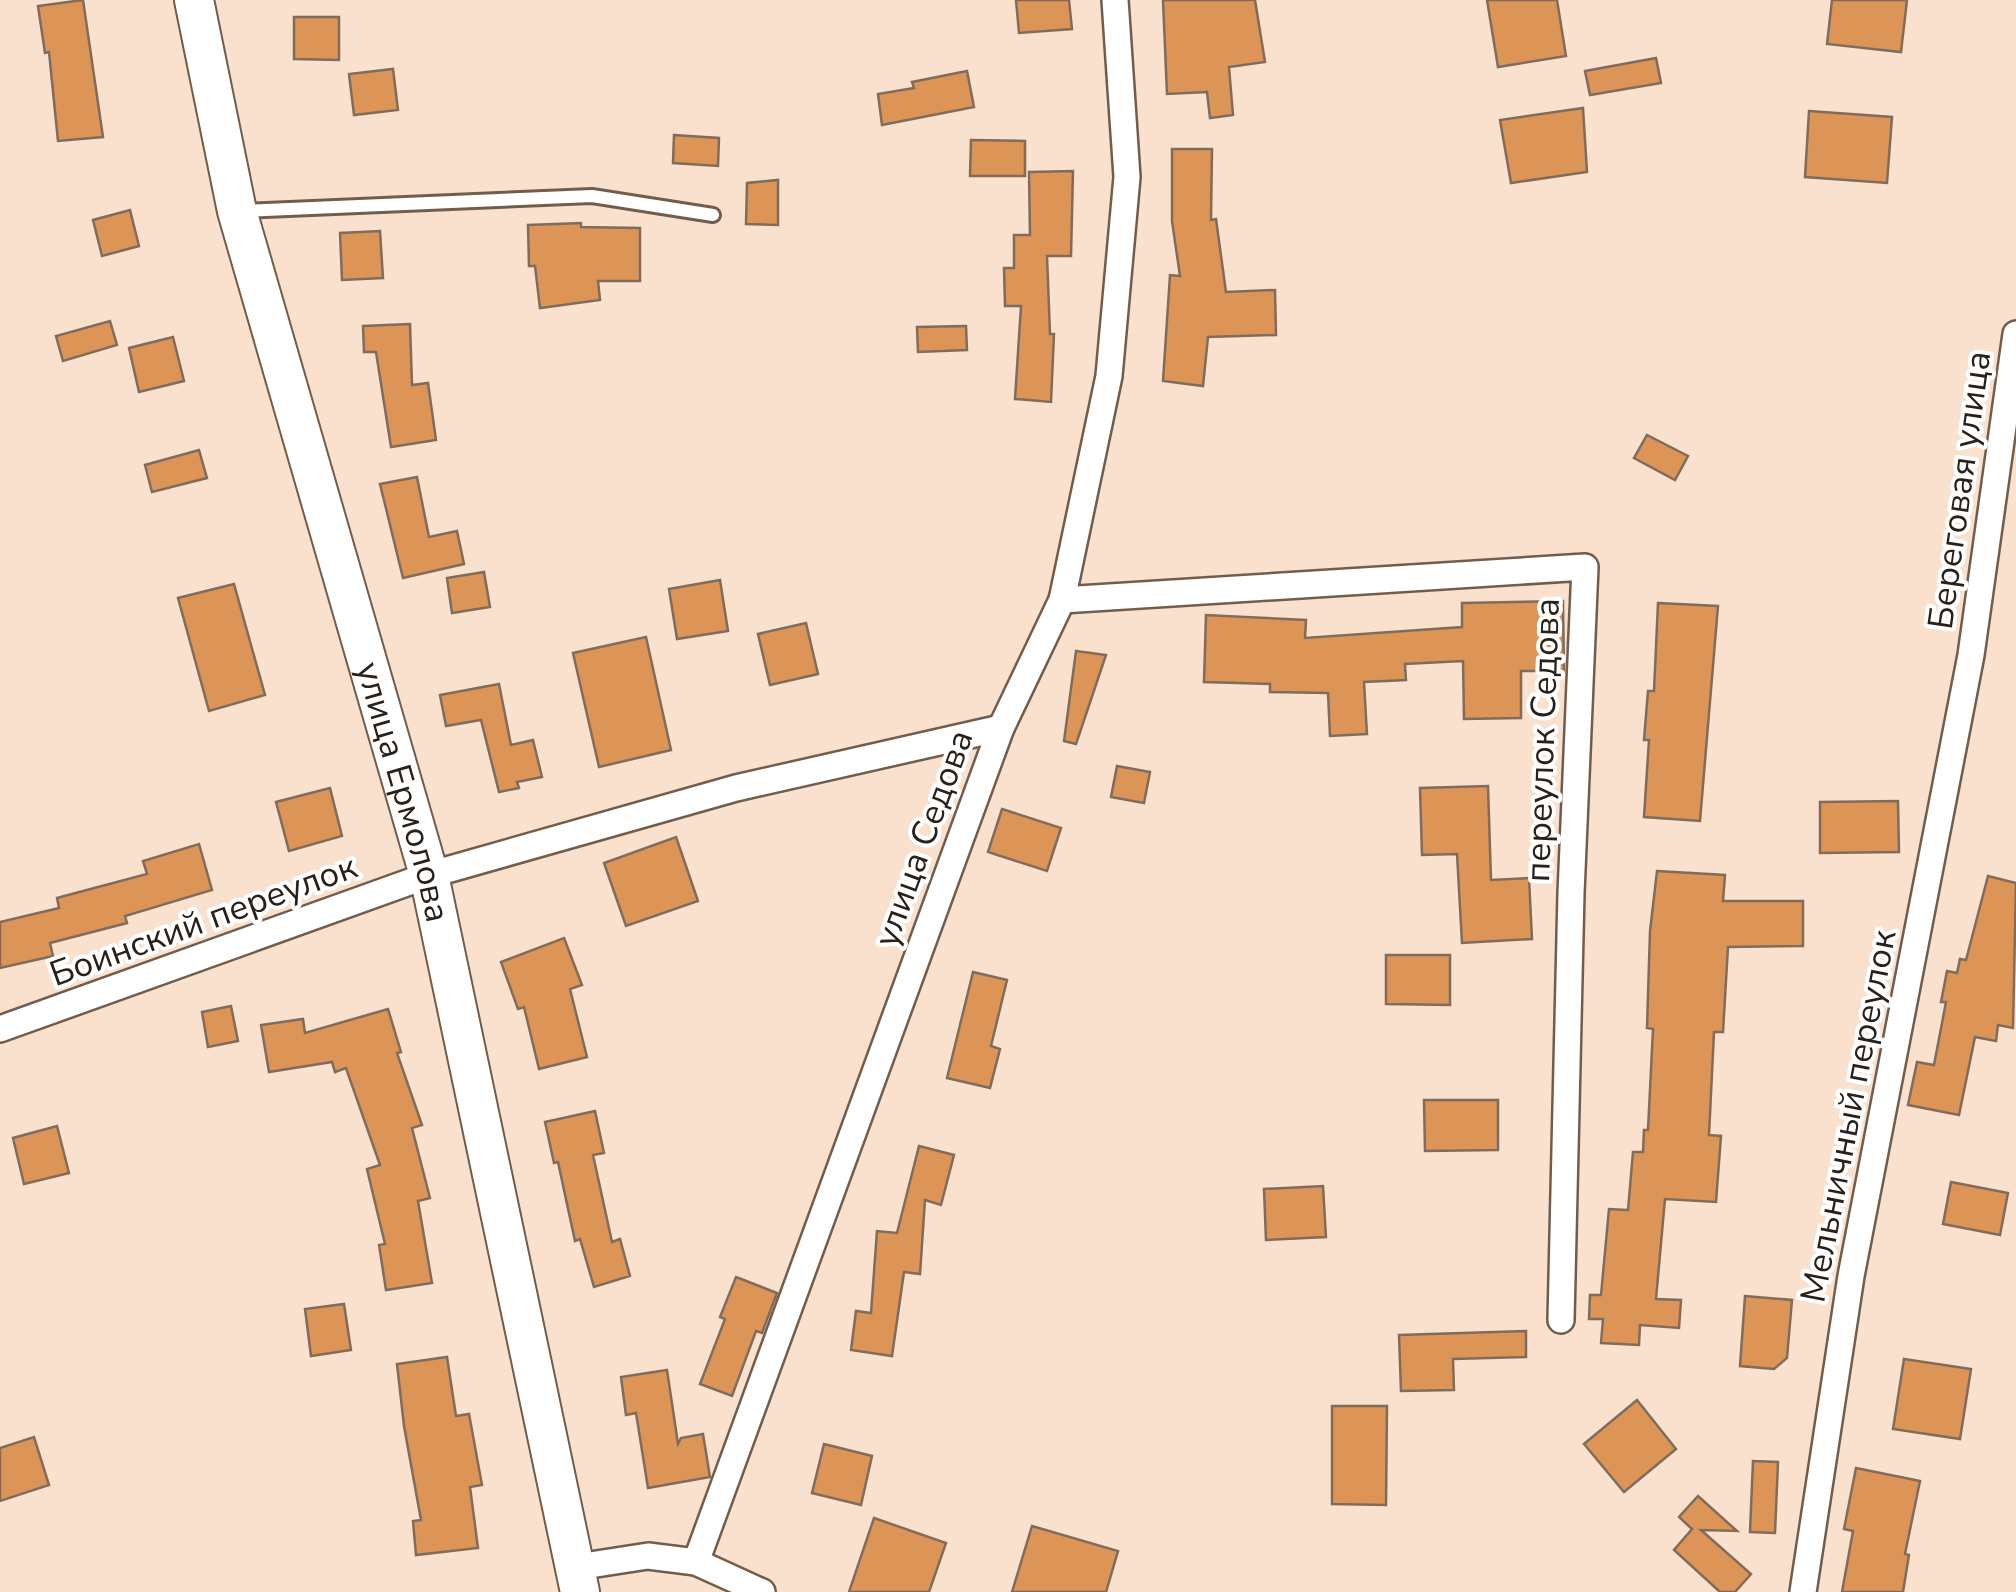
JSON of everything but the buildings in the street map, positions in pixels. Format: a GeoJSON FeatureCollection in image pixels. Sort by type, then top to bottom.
{"type":"FeatureCollection","features":[{"type":"Feature","properties":{"kind":"street","name":"улица Ермолова"},"geometry":{"type":"LineString","coordinates":[[194,0],[236,211],[429,875],[579,1580]]}},
{"type":"Feature","properties":{"kind":"street","name":"улица Седова"},"geometry":{"type":"LineString","coordinates":[[696,1562],[1000,728],[1062,600],[1109,376],[1127,177],[1115,0]]}},
{"type":"Feature","properties":{"kind":"street","name":"Береговая улица"},"geometry":{"type":"LineString","coordinates":[[1971,655],[2016,334]]}},
{"type":"Feature","properties":{"kind":"street","name":"переулок Седова"},"geometry":{"type":"LineString","coordinates":[[1062,600],[1585,567],[1570,894],[1561,1320]]}},
{"type":"Feature","properties":{"kind":"street","name":"Мельничный переулок"},"geometry":{"type":"LineString","coordinates":[[1803,1592],[1851,1276],[1971,655]]}},
{"type":"Feature","properties":{"kind":"street","name":"Боинский переулок"},"geometry":{"type":"LineString","coordinates":[[0,1030],[429,875],[736,788],[1000,728]]}},
{"type":"Feature","properties":{"kind":"street"},"geometry":{"type":"LineString","coordinates":[[579,1580],[648,1556],[696,1562],[762,1592]]}},
{"type":"Feature","properties":{"kind":"lane"},"geometry":{"type":"LineString","coordinates":[[236,211],[592,196],[713,214]]}}]}
